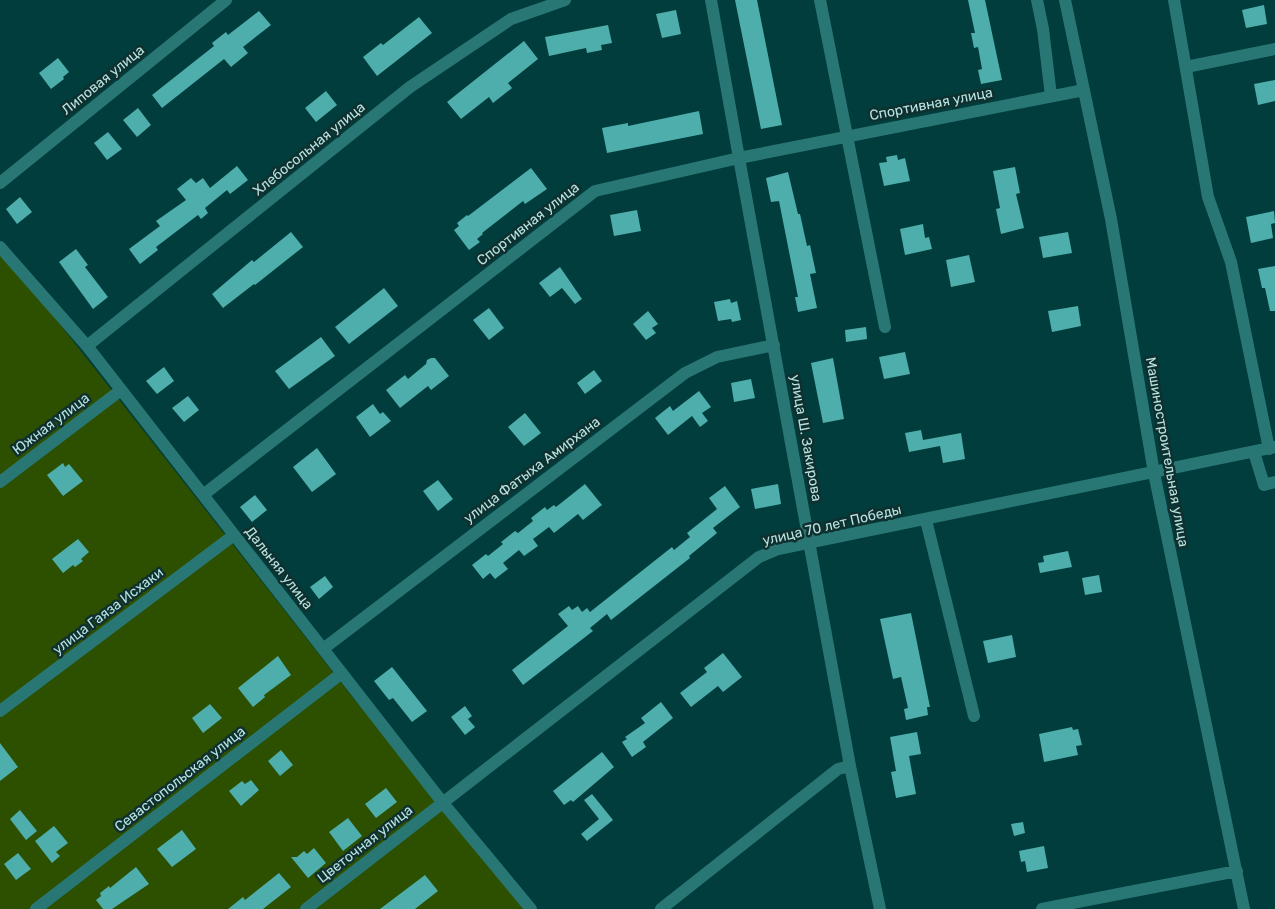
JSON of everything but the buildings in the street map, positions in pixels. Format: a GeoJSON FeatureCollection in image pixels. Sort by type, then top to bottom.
{"type":"FeatureCollection","features":[{"type":"Feature","properties":{"kind":"street","name":"Липовая улица"},"geometry":{"type":"LineString","coordinates":[[0,183],[226,0]]}},
{"type":"Feature","properties":{"kind":"street","name":"Хлебосольная улица"},"geometry":{"type":"LineString","coordinates":[[87,346],[410,87],[511,19],[565,0]]}},
{"type":"Feature","properties":{"kind":"street","name":"улица Ш. Закирова"},"geometry":{"type":"LineString","coordinates":[[712,0],[850,766],[880,909]]}},
{"type":"Feature","properties":{"kind":"street"},"geometry":{"type":"LineString","coordinates":[[820,0],[885,328]]}},
{"type":"Feature","properties":{"kind":"street"},"geometry":{"type":"LineString","coordinates":[[1037,0],[1052,96]]}},
{"type":"Feature","properties":{"kind":"street","name":"Машиностроительная улица"},"geometry":{"type":"LineString","coordinates":[[1065,0],[1111,219],[1154,473],[1244,909]]}},
{"type":"Feature","properties":{"kind":"street"},"geometry":{"type":"LineString","coordinates":[[1174,0],[1208,197],[1231,262],[1272,448]]}},
{"type":"Feature","properties":{"kind":"street"},"geometry":{"type":"LineString","coordinates":[[1186,67],[1275,49]]}},
{"type":"Feature","properties":{"kind":"street","name":"Спортивная улица"},"geometry":{"type":"LineString","coordinates":[[203,494],[596,191],[739,158],[1084,90]]}},
{"type":"Feature","properties":{"kind":"street","name":"Дальняя улица"},"geometry":{"type":"LineString","coordinates":[[0,248],[87,346],[443,803],[531,909]]}},
{"type":"Feature","properties":{"kind":"street","name":"улица Фатыха Амирхана"},"geometry":{"type":"LineString","coordinates":[[323,649],[685,373],[717,358],[774,344]]}},
{"type":"Feature","properties":{"kind":"street","name":"Южная улица"},"geometry":{"type":"LineString","coordinates":[[0,482],[121,390]]}},
{"type":"Feature","properties":{"kind":"street","name":"улица 70 лет Победы"},"geometry":{"type":"LineString","coordinates":[[443,803],[759,557],[778,549],[1272,448]]}},
{"type":"Feature","properties":{"kind":"street"},"geometry":{"type":"LineString","coordinates":[[1254,452],[1264,485],[1275,482]]}},
{"type":"Feature","properties":{"kind":"street"},"geometry":{"type":"LineString","coordinates":[[926,520],[974,716]]}},
{"type":"Feature","properties":{"kind":"street","name":"улица Гаяза Исхаки"},"geometry":{"type":"LineString","coordinates":[[0,711],[234,535]]}},
{"type":"Feature","properties":{"kind":"street","name":"Севастопольская улица"},"geometry":{"type":"LineString","coordinates":[[36,909],[342,673]]}},
{"type":"Feature","properties":{"kind":"street"},"geometry":{"type":"LineString","coordinates":[[661,909],[838,769],[850,766]]}},
{"type":"Feature","properties":{"kind":"street","name":"Цветочная улица"},"geometry":{"type":"LineString","coordinates":[[306,909],[443,803]]}},
{"type":"Feature","properties":{"kind":"street"},"geometry":{"type":"LineString","coordinates":[[1042,909],[1237,871]]}},
{"type":"Feature","properties":{"kind":"green space"},"geometry":{"type":"Polygon","coordinates":[[[0,248],[354,699],[531,909],[0,909],[0,248]]]}}]}
